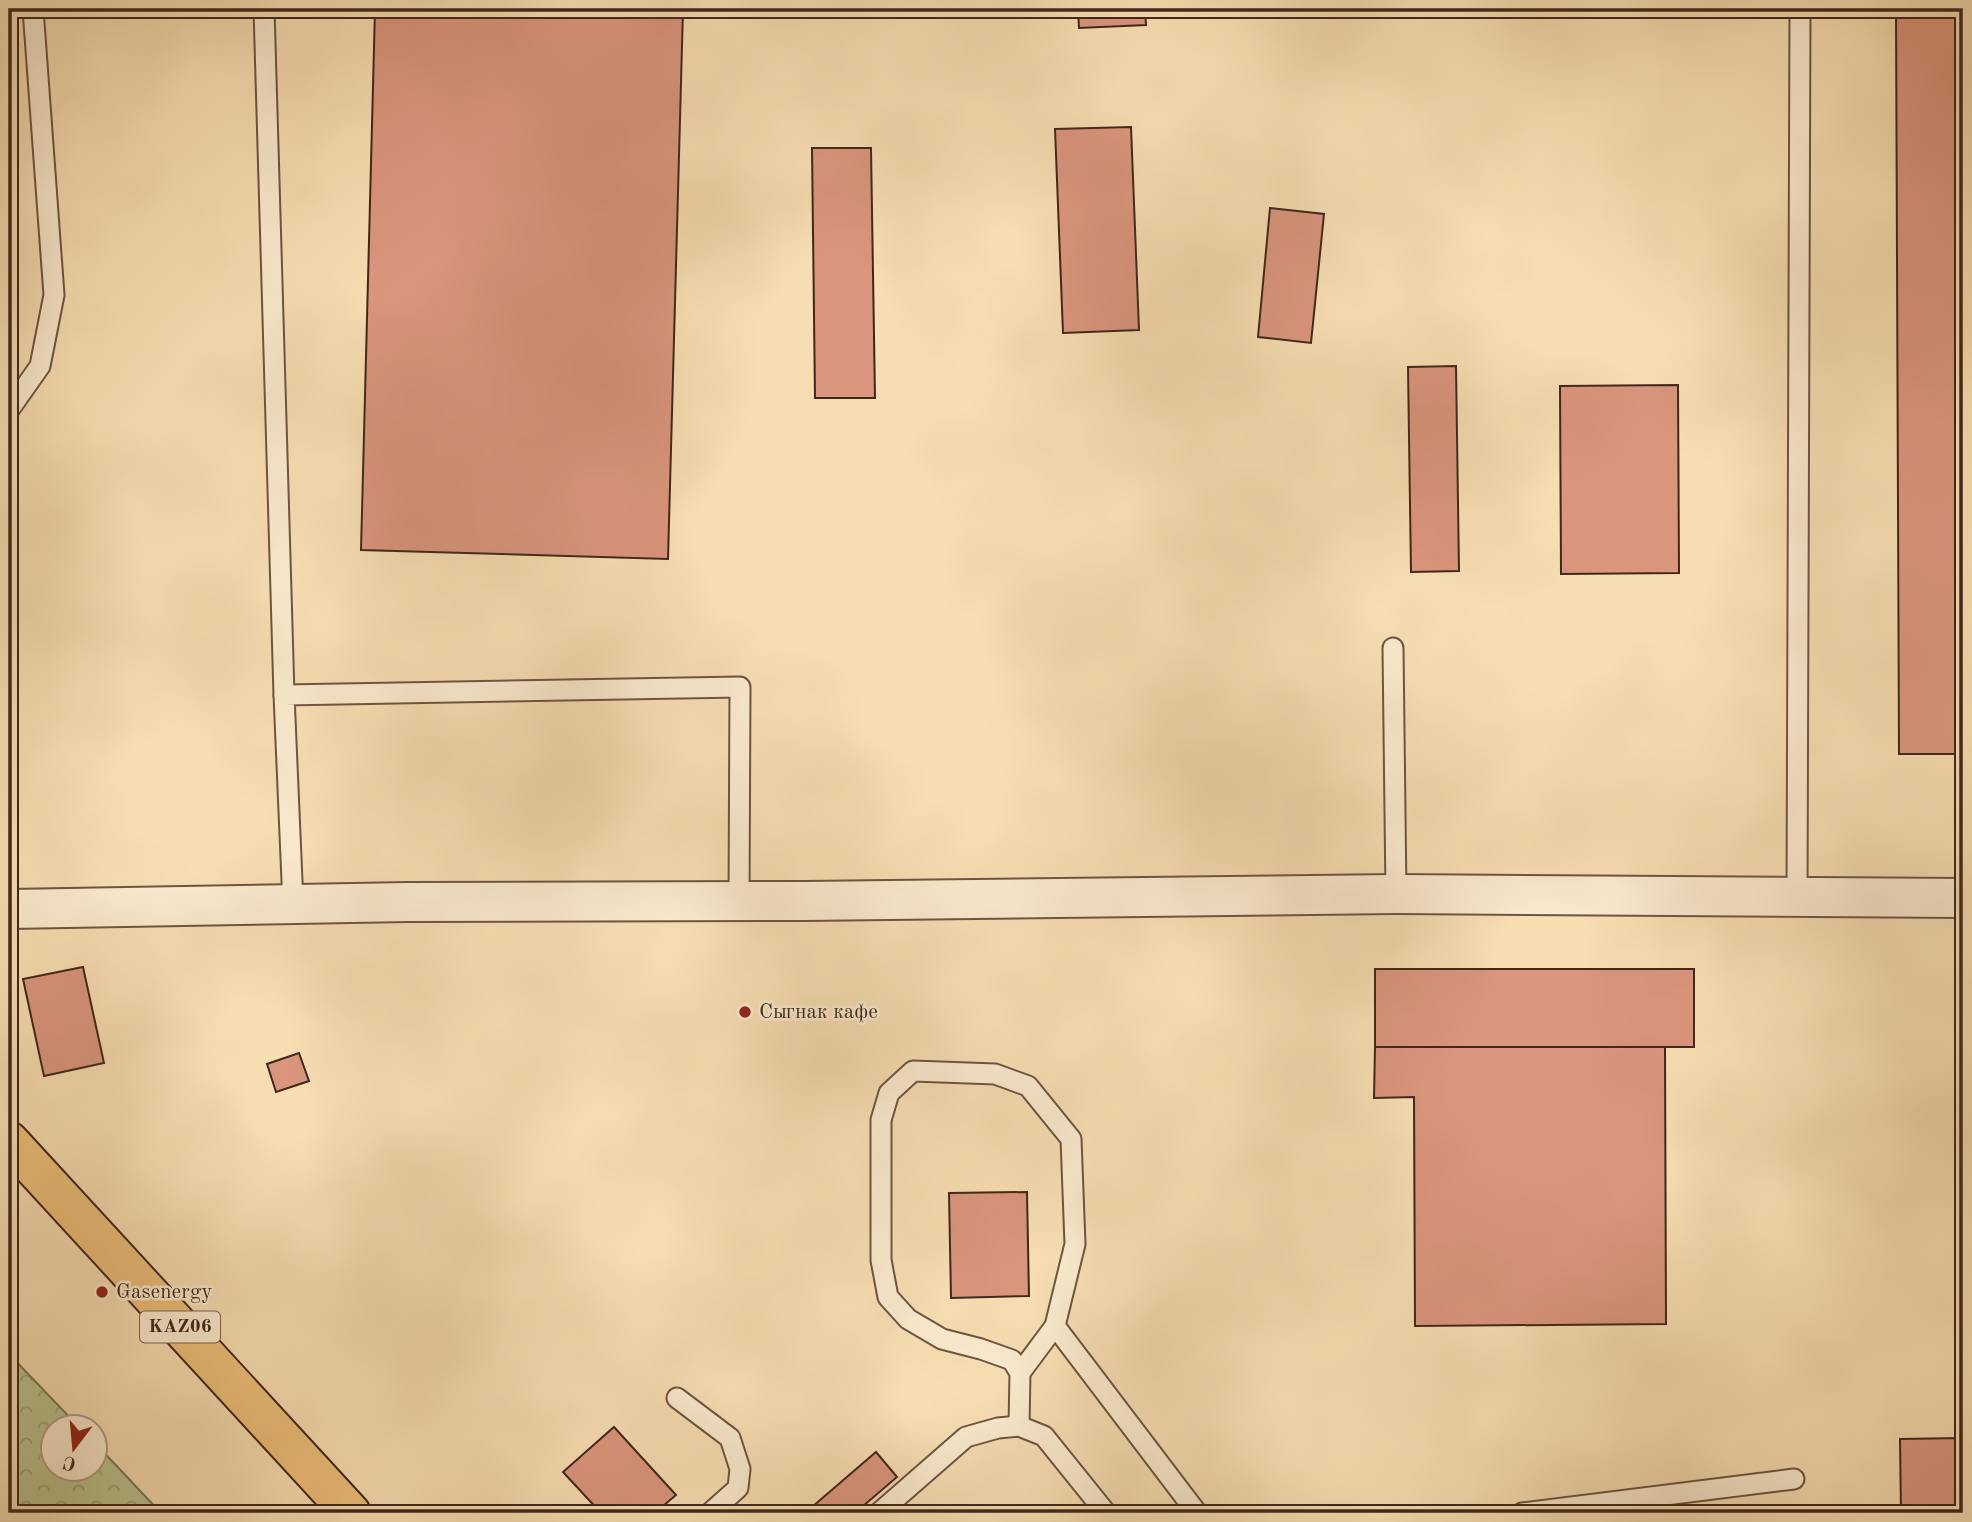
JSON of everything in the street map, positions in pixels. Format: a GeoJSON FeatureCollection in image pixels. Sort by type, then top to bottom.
{"type":"FeatureCollection","features":[{"type":"Feature","properties":{"kind":"main road","name":"KАZ06"},"geometry":{"type":"LineString","coordinates":[[9,1141],[351,1513]]}},
{"type":"Feature","properties":{"kind":"street"},"geometry":{"type":"LineString","coordinates":[[9,909],[1396,894],[1963,898]]}},
{"type":"Feature","properties":{"kind":"lane"},"geometry":{"type":"LineString","coordinates":[[9,410],[40,366],[54,295],[33,9]]}},
{"type":"Feature","properties":{"kind":"lane"},"geometry":{"type":"LineString","coordinates":[[264,9],[284,695],[293,904]]}},
{"type":"Feature","properties":{"kind":"lane"},"geometry":{"type":"LineString","coordinates":[[1797,898],[1800,9]]}},
{"type":"Feature","properties":{"kind":"lane"},"geometry":{"type":"LineString","coordinates":[[1393,648],[1396,894]]}},
{"type":"Feature","properties":{"kind":"lane"},"geometry":{"type":"LineString","coordinates":[[284,695],[740,687],[739,901]]}},
{"type":"Feature","properties":{"kind":"lane"},"geometry":{"type":"LineString","coordinates":[[1018,1426],[1020,1373],[1012,1360],[942,1339],[908,1319],[888,1297],[881,1260],[881,1120],[889,1093],[913,1071],[995,1074],[1028,1086],[1071,1139],[1074,1244],[1055,1326],[1020,1373]]}},
{"type":"Feature","properties":{"kind":"lane"},"geometry":{"type":"LineString","coordinates":[[1055,1326],[1197,1513]]}},
{"type":"Feature","properties":{"kind":"lane"},"geometry":{"type":"LineString","coordinates":[[677,1398],[730,1438],[740,1469],[738,1488],[710,1513]]}},
{"type":"Feature","properties":{"kind":"lane"},"geometry":{"type":"LineString","coordinates":[[879,1513],[967,1437],[998,1428],[1018,1426],[1044,1437],[1106,1513]]}},
{"type":"Feature","properties":{"kind":"lane"},"geometry":{"type":"LineString","coordinates":[[1522,1513],[1794,1479]]}},
{"type":"Feature","properties":{"kind":"green space"},"geometry":{"type":"Polygon","coordinates":[[[9,1354],[67,1414],[38,1414],[38,1484],[108,1484],[108,1457],[161,1513],[9,1513],[9,1354]]]}},
{"type":"Feature","properties":{"kind":"building"},"geometry":{"type":"Polygon","coordinates":[[[375,9],[683,9],[668,559],[361,550],[375,9]]]}},
{"type":"Feature","properties":{"kind":"building"},"geometry":{"type":"Polygon","coordinates":[[[1078,9],[1145,9],[1146,25],[1079,28],[1078,9]]]}},
{"type":"Feature","properties":{"kind":"building"},"geometry":{"type":"Polygon","coordinates":[[[1896,9],[1963,9],[1963,754],[1899,754],[1896,9]]]}},
{"type":"Feature","properties":{"kind":"building"},"geometry":{"type":"Polygon","coordinates":[[[1131,127],[1139,330],[1063,333],[1055,129],[1131,127]]]}},
{"type":"Feature","properties":{"kind":"building"},"geometry":{"type":"Polygon","coordinates":[[[812,148],[871,148],[875,398],[815,398],[812,148]]]}},
{"type":"Feature","properties":{"kind":"building"},"geometry":{"type":"Polygon","coordinates":[[[1270,208],[1324,214],[1311,343],[1258,337],[1270,208]]]}},
{"type":"Feature","properties":{"kind":"building"},"geometry":{"type":"Polygon","coordinates":[[[1456,366],[1459,571],[1411,572],[1408,367],[1456,366]]]}},
{"type":"Feature","properties":{"kind":"building"},"geometry":{"type":"Polygon","coordinates":[[[1678,385],[1679,573],[1561,574],[1560,386],[1678,385]]]}},
{"type":"Feature","properties":{"kind":"building"},"geometry":{"type":"Polygon","coordinates":[[[83,967],[104,1063],[44,1076],[23,979],[83,967]]]}},
{"type":"Feature","properties":{"kind":"building"},"geometry":{"type":"Polygon","coordinates":[[[1375,969],[1694,969],[1694,1047],[1375,1047],[1375,969]]]}},
{"type":"Feature","properties":{"kind":"building"},"geometry":{"type":"Polygon","coordinates":[[[1375,1047],[1665,1047],[1666,1324],[1415,1326],[1414,1097],[1374,1098],[1375,1047]]]}},
{"type":"Feature","properties":{"kind":"building"},"geometry":{"type":"Polygon","coordinates":[[[299,1053],[309,1081],[276,1092],[267,1064],[299,1053]]]}},
{"type":"Feature","properties":{"kind":"building"},"geometry":{"type":"Polygon","coordinates":[[[1027,1192],[1029,1296],[951,1298],[949,1193],[1027,1192]]]}},
{"type":"Feature","properties":{"kind":"building"},"geometry":{"type":"Polygon","coordinates":[[[614,1427],[676,1495],[655,1513],[601,1513],[563,1472],[614,1427]]]}},
{"type":"Feature","properties":{"kind":"building"},"geometry":{"type":"Polygon","coordinates":[[[1960,1438],[1961,1513],[1901,1513],[1900,1439],[1960,1438]]]}},
{"type":"Feature","properties":{"kind":"building"},"geometry":{"type":"Polygon","coordinates":[[[876,1452],[897,1477],[855,1513],[805,1513],[876,1452]]]}},
{"type":"Feature","properties":{"kind":"place","name":"Сыгнак кафе"},"geometry":{"type":"Point","coordinates":[745,1012]}},
{"type":"Feature","properties":{"kind":"place","name":"Gasenergy"},"geometry":{"type":"Point","coordinates":[102,1292]}}]}
